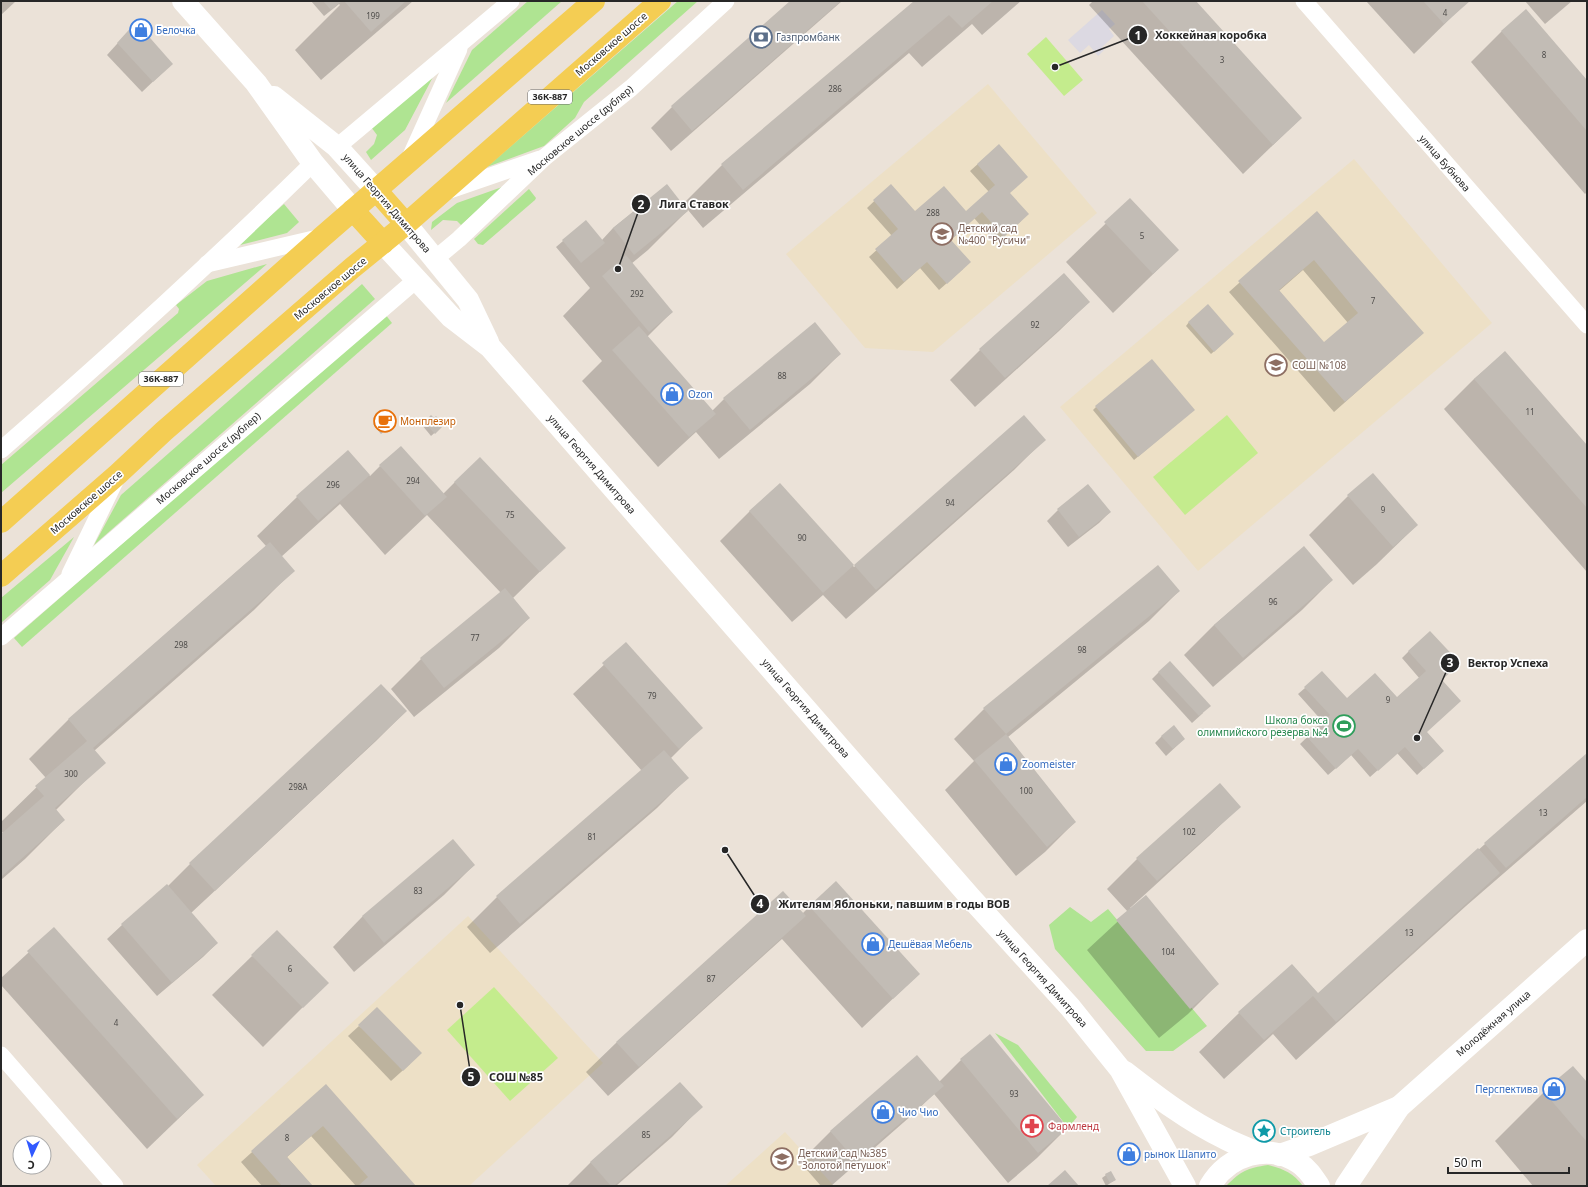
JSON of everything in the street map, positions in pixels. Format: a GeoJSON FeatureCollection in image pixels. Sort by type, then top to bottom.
{"type":"FeatureCollection","features":[{"type":"Feature","properties":{"kind":"main road","name":"улица Георгия Димитрова"},"geometry":{"type":"LineString","coordinates":[[183,1],[256,83],[312,163],[353,210],[416,280],[451,316],[490,347],[970,897],[1070,1007],[1120,1069],[1185,1186]]}},
{"type":"Feature","properties":{"kind":"main road","name":"36К-887"},"geometry":{"type":"LineString","coordinates":[[1,522],[322,237],[594,1]]}},
{"type":"Feature","properties":{"kind":"main road","name":"Московское шоссе"},"geometry":{"type":"LineString","coordinates":[[1,576],[118,474],[164,431],[352,268],[406,224],[660,1]]}},
{"type":"Feature","properties":{"kind":"main road","name":"улица Георгия Димитрова"},"geometry":{"type":"LineString","coordinates":[[256,83],[337,147],[376,190],[468,300],[490,347]]}},
{"type":"Feature","properties":{"kind":"main road","name":"Молодёжная улица"},"geometry":{"type":"LineString","coordinates":[[1346,1186],[1399,1107],[1587,940]]}},
{"type":"Feature","properties":{"kind":"main road","name":"улица Георгия Димитрова"},"geometry":{"type":"LineString","coordinates":[[1120,1069],[1168,1105],[1191,1120],[1224,1138],[1258,1153]]}},
{"type":"Feature","properties":{"kind":"main road","name":"Молодёжная улица"},"geometry":{"type":"LineString","coordinates":[[1280,1155],[1323,1139],[1399,1107]]}},
{"type":"Feature","properties":{"kind":"main road"},"geometry":{"type":"LineString","coordinates":[[1210,1186],[1217,1176],[1230,1164],[1244,1156],[1258,1153],[1280,1155],[1299,1163],[1310,1173],[1319,1186]]}},
{"type":"Feature","properties":{"kind":"street"},"geometry":{"type":"LineString","coordinates":[[337,147],[461,45],[511,1]]}},
{"type":"Feature","properties":{"kind":"street","name":"Московское шоссе (дублер)"},"geometry":{"type":"LineString","coordinates":[[435,259],[460,239],[546,157],[631,88],[726,1]]}},
{"type":"Feature","properties":{"kind":"street","name":"улица Бубнова"},"geometry":{"type":"LineString","coordinates":[[1304,1],[1587,325]]}},
{"type":"Feature","properties":{"kind":"street"},"geometry":{"type":"LineString","coordinates":[[408,162],[461,45]]}},
{"type":"Feature","properties":{"kind":"street"},"geometry":{"type":"LineString","coordinates":[[440,193],[546,157]]}},
{"type":"Feature","properties":{"kind":"street"},"geometry":{"type":"LineString","coordinates":[[1,450],[64,395],[207,264],[312,163]]}},
{"type":"Feature","properties":{"kind":"street"},"geometry":{"type":"LineString","coordinates":[[207,264],[322,237]]}},
{"type":"Feature","properties":{"kind":"street","name":"Московское шоссе (дублер)"},"geometry":{"type":"LineString","coordinates":[[1,637],[416,280]]}},
{"type":"Feature","properties":{"kind":"street"},"geometry":{"type":"LineString","coordinates":[[67,579],[118,474]]}},
{"type":"Feature","properties":{"kind":"street"},"geometry":{"type":"LineString","coordinates":[[1,1055],[115,1186]]}},
{"type":"Feature","properties":{"kind":"shaded area"},"geometry":{"type":"Polygon","coordinates":[[[1102,10],[1115,24],[1109,29],[1114,36],[1102,47],[1104,50],[1098,56],[1089,45],[1080,53],[1068,40],[1102,10]]]}},
{"type":"Feature","properties":{"kind":"shaded area","name":"Детский сад №400 \"Русичи\""},"geometry":{"type":"Polygon","coordinates":[[[988,84],[1097,213],[933,352],[865,348],[786,254],[988,84]]]}},
{"type":"Feature","properties":{"kind":"shaded area","name":"СОШ №108"},"geometry":{"type":"Polygon","coordinates":[[[1354,159],[1492,323],[1198,571],[1060,407],[1354,159]]]}},
{"type":"Feature","properties":{"kind":"shaded area"},"geometry":{"type":"Polygon","coordinates":[[[468,916],[603,1063],[469,1186],[216,1186],[197,1165],[468,916]]]}},
{"type":"Feature","properties":{"kind":"shaded area","name":"Детский сад №385 \"Золотой петушок\""},"geometry":{"type":"Polygon","coordinates":[[[785,1132],[834,1186],[725,1186],[785,1132]]]}},
{"type":"Feature","properties":{"kind":"green space"},"geometry":{"type":"Polygon","coordinates":[[[528,1],[562,1],[446,103],[472,50],[528,1]]]}},
{"type":"Feature","properties":{"kind":"green space"},"geometry":{"type":"Polygon","coordinates":[[[678,1],[698,1],[584,102],[575,118],[544,146],[487,167],[678,1]]]}},
{"type":"Feature","properties":{"kind":"green space"},"geometry":{"type":"Polygon","coordinates":[[[1046,37],[1083,80],[1064,96],[1027,54],[1046,37]]]}},
{"type":"Feature","properties":{"kind":"green space"},"geometry":{"type":"Polygon","coordinates":[[[434,75],[405,130],[371,160],[366,152],[374,144],[377,135],[371,127],[434,75]]]}},
{"type":"Feature","properties":{"kind":"green space"},"geometry":{"type":"Polygon","coordinates":[[[505,186],[461,225],[457,221],[443,220],[431,230],[432,222],[457,203],[505,186]]]}},
{"type":"Feature","properties":{"kind":"green space"},"geometry":{"type":"Polygon","coordinates":[[[529,189],[536,198],[535,200],[483,245],[478,244],[474,239],[529,189]]]}},
{"type":"Feature","properties":{"kind":"green space"},"geometry":{"type":"Polygon","coordinates":[[[284,204],[299,222],[287,233],[236,246],[284,204]]]}},
{"type":"Feature","properties":{"kind":"green space"},"geometry":{"type":"Polygon","coordinates":[[[267,264],[1,493],[1,465],[178,313],[179,309],[176,305],[207,281],[267,264]]]}},
{"type":"Feature","properties":{"kind":"green space"},"geometry":{"type":"Polygon","coordinates":[[[362,284],[375,299],[94,545],[121,495],[362,284]]]}},
{"type":"Feature","properties":{"kind":"green space"},"geometry":{"type":"Polygon","coordinates":[[[385,314],[392,323],[22,647],[14,638],[385,314]]]}},
{"type":"Feature","properties":{"kind":"green space"},"geometry":{"type":"Polygon","coordinates":[[[1227,415],[1258,453],[1185,515],[1153,477],[1227,415]]]}},
{"type":"Feature","properties":{"kind":"green space"},"geometry":{"type":"Polygon","coordinates":[[[74,537],[50,580],[1,623],[1,598],[74,537]]]}},
{"type":"Feature","properties":{"kind":"green space"},"geometry":{"type":"Polygon","coordinates":[[[1070,907],[1091,922],[1108,909],[1207,1026],[1173,1051],[1146,1051],[1055,949],[1049,925],[1070,907]]]}},
{"type":"Feature","properties":{"kind":"green space"},"geometry":{"type":"Polygon","coordinates":[[[494,987],[558,1058],[510,1101],[447,1030],[494,987]]]}},
{"type":"Feature","properties":{"kind":"green space"},"geometry":{"type":"Polygon","coordinates":[[[995,1033],[1018,1045],[1077,1117],[1068,1128],[995,1033]]]}},
{"type":"Feature","properties":{"kind":"green space"},"geometry":{"type":"Polygon","coordinates":[[[1268,1165],[1288,1172],[1303,1186],[1226,1186],[1245,1171],[1255,1167],[1268,1165]]]}},
{"type":"Feature","properties":{"kind":"building"},"geometry":{"type":"Polygon","coordinates":[[[323,1],[342,1],[331,10],[323,1]]]}},
{"type":"Feature","properties":{"kind":"building"},"geometry":{"type":"Polygon","coordinates":[[[344,1],[406,1],[371,32],[344,1]]]}},
{"type":"Feature","properties":{"kind":"building"},"geometry":{"type":"Polygon","coordinates":[[[790,1],[841,1],[692,131],[671,106],[790,1]]]}},
{"type":"Feature","properties":{"kind":"building"},"geometry":{"type":"Polygon","coordinates":[[[914,1],[993,1],[962,28],[949,15],[743,190],[721,164],[914,1]]]}},
{"type":"Feature","properties":{"kind":"building"},"geometry":{"type":"Polygon","coordinates":[[[1142,1],[1196,1],[1302,118],[1273,145],[1142,1]]]}},
{"type":"Feature","properties":{"kind":"building"},"geometry":{"type":"Polygon","coordinates":[[[1423,1],[1470,1],[1444,24],[1423,1]]]}},
{"type":"Feature","properties":{"kind":"building"},"geometry":{"type":"Polygon","coordinates":[[[1526,9],[1587,80],[1587,131],[1501,31],[1526,9]]]}},
{"type":"Feature","properties":{"kind":"building"},"geometry":{"type":"Polygon","coordinates":[[[136,22],[173,64],[153,82],[117,43],[136,22]]]}},
{"type":"Feature","properties":{"kind":"building"},"geometry":{"type":"Polygon","coordinates":[[[999,144],[1028,177],[1010,193],[1029,214],[1004,237],[982,212],[951,240],[971,262],[947,284],[927,262],[904,282],[875,249],[898,229],[873,200],[891,184],[915,211],[944,186],[966,211],[995,185],[977,164],[999,144]]]}},
{"type":"Feature","properties":{"kind":"building"},"geometry":{"type":"Polygon","coordinates":[[[667,184],[688,211],[634,255],[613,228],[667,184]]]}},
{"type":"Feature","properties":{"kind":"building"},"geometry":{"type":"Polygon","coordinates":[[[1130,198],[1179,250],[1153,274],[1104,222],[1130,198]]]}},
{"type":"Feature","properties":{"kind":"building"},"geometry":{"type":"Polygon","coordinates":[[[1317,211],[1424,333],[1345,402],[1238,281],[1317,211]],[[1314,260],[1279,290],[1324,342],[1358,313],[1314,260]]]}},
{"type":"Feature","properties":{"kind":"building"},"geometry":{"type":"Polygon","coordinates":[[[586,220],[605,243],[581,263],[562,240],[586,220]]]}},
{"type":"Feature","properties":{"kind":"building"},"geometry":{"type":"Polygon","coordinates":[[[626,255],[673,312],[649,332],[602,276],[626,255]]]}},
{"type":"Feature","properties":{"kind":"building"},"geometry":{"type":"Polygon","coordinates":[[[1064,273],[1090,302],[1005,378],[979,349],[1064,273]]]}},
{"type":"Feature","properties":{"kind":"building"},"geometry":{"type":"Polygon","coordinates":[[[1208,304],[1234,334],[1214,352],[1188,322],[1208,304]]]}},
{"type":"Feature","properties":{"kind":"building"},"geometry":{"type":"Polygon","coordinates":[[[815,322],[841,354],[750,430],[723,398],[815,322]]]}},
{"type":"Feature","properties":{"kind":"building"},"geometry":{"type":"Polygon","coordinates":[[[639,326],[716,414],[689,437],[612,350],[639,326]]]}},
{"type":"Feature","properties":{"kind":"building"},"geometry":{"type":"Polygon","coordinates":[[[1505,351],[1587,445],[1587,508],[1474,379],[1505,351]]]}},
{"type":"Feature","properties":{"kind":"building"},"geometry":{"type":"Polygon","coordinates":[[[1152,359],[1195,410],[1138,457],[1095,406],[1152,359]]]}},
{"type":"Feature","properties":{"kind":"building","name":"Монплезир"},"geometry":{"type":"Polygon","coordinates":[[[380,410],[383,414],[386,412],[395,422],[385,431],[375,421],[379,418],[375,414],[380,410]]]}},
{"type":"Feature","properties":{"kind":"building"},"geometry":{"type":"Polygon","coordinates":[[[431,415],[434,418],[436,416],[442,423],[440,425],[442,427],[435,434],[424,422],[431,415]]]}},
{"type":"Feature","properties":{"kind":"building"},"geometry":{"type":"Polygon","coordinates":[[[1024,415],[1046,440],[876,590],[854,565],[1024,415]]]}},
{"type":"Feature","properties":{"kind":"building"},"geometry":{"type":"Polygon","coordinates":[[[401,446],[447,497],[425,516],[379,465],[401,446]]]}},
{"type":"Feature","properties":{"kind":"building"},"geometry":{"type":"Polygon","coordinates":[[[348,450],[370,475],[318,521],[296,496],[348,450]]]}},
{"type":"Feature","properties":{"kind":"building"},"geometry":{"type":"Polygon","coordinates":[[[480,457],[566,548],[540,572],[454,482],[480,457]]]}},
{"type":"Feature","properties":{"kind":"building"},"geometry":{"type":"Polygon","coordinates":[[[1373,473],[1418,525],[1393,547],[1347,495],[1373,473]]]}},
{"type":"Feature","properties":{"kind":"building"},"geometry":{"type":"Polygon","coordinates":[[[780,483],[854,565],[823,593],[749,511],[780,483]]]}},
{"type":"Feature","properties":{"kind":"building"},"geometry":{"type":"Polygon","coordinates":[[[1088,484],[1111,512],[1079,537],[1057,509],[1088,484]]]}},
{"type":"Feature","properties":{"kind":"building"},"geometry":{"type":"Polygon","coordinates":[[[270,542],[295,571],[93,748],[106,763],[55,808],[65,820],[1,877],[1,834],[44,796],[35,786],[87,741],[68,719],[270,542]]]}},
{"type":"Feature","properties":{"kind":"building"},"geometry":{"type":"Polygon","coordinates":[[[1304,546],[1333,580],[1243,658],[1214,625],[1304,546]]]}},
{"type":"Feature","properties":{"kind":"building"},"geometry":{"type":"Polygon","coordinates":[[[1158,565],[1180,591],[1006,734],[983,708],[1158,565]]]}},
{"type":"Feature","properties":{"kind":"building"},"geometry":{"type":"Polygon","coordinates":[[[505,588],[530,618],[444,688],[420,658],[505,588]]]}},
{"type":"Feature","properties":{"kind":"building"},"geometry":{"type":"Polygon","coordinates":[[[1430,631],[1460,663],[1442,680],[1461,701],[1427,732],[1444,751],[1424,769],[1405,747],[1378,771],[1358,749],[1336,769],[1306,736],[1330,715],[1304,687],[1322,671],[1347,698],[1375,673],[1397,697],[1426,671],[1408,651],[1430,631]]]}},
{"type":"Feature","properties":{"kind":"building"},"geometry":{"type":"Polygon","coordinates":[[[626,642],[703,728],[679,749],[602,663],[626,642]]]}},
{"type":"Feature","properties":{"kind":"building"},"geometry":{"type":"Polygon","coordinates":[[[1170,661],[1211,706],[1199,716],[1158,672],[1170,661]]]}},
{"type":"Feature","properties":{"kind":"building"},"geometry":{"type":"Polygon","coordinates":[[[381,684],[407,711],[215,891],[189,863],[381,684]]]}},
{"type":"Feature","properties":{"kind":"building"},"geometry":{"type":"Polygon","coordinates":[[[1174,725],[1185,739],[1173,749],[1161,736],[1174,725]]]}},
{"type":"Feature","properties":{"kind":"building"},"geometry":{"type":"Polygon","coordinates":[[[1006,734],[1076,822],[1047,847],[974,760],[1006,734]]]}},
{"type":"Feature","properties":{"kind":"building"},"geometry":{"type":"Polygon","coordinates":[[[664,750],[689,778],[520,924],[496,896],[664,750]]]}},
{"type":"Feature","properties":{"kind":"building"},"geometry":{"type":"Polygon","coordinates":[[[1587,753],[1587,797],[1506,868],[1484,843],[1587,753]]]}},
{"type":"Feature","properties":{"kind":"building"},"geometry":{"type":"Polygon","coordinates":[[[1220,783],[1241,807],[1157,881],[1136,858],[1220,783]]]}},
{"type":"Feature","properties":{"kind":"building"},"geometry":{"type":"Polygon","coordinates":[[[453,839],[475,865],[384,943],[362,916],[453,839]]]}},
{"type":"Feature","properties":{"kind":"building"},"geometry":{"type":"Polygon","coordinates":[[[1478,848],[1500,873],[1336,1022],[1313,996],[1264,1040],[1238,1012],[1292,964],[1318,993],[1478,848]]]}},
{"type":"Feature","properties":{"kind":"building"},"geometry":{"type":"Polygon","coordinates":[[[836,881],[920,974],[893,999],[809,906],[836,881]]]}},
{"type":"Feature","properties":{"kind":"building"},"geometry":{"type":"Polygon","coordinates":[[[167,884],[218,943],[172,983],[121,924],[167,884]]]}},
{"type":"Feature","properties":{"kind":"building"},"geometry":{"type":"Polygon","coordinates":[[[783,891],[806,916],[639,1067],[616,1042],[783,891]]]}},
{"type":"Feature","properties":{"kind":"building"},"geometry":{"type":"Polygon","coordinates":[[[1146,895],[1219,984],[1190,1009],[1116,920],[1146,895]]]}},
{"type":"Feature","properties":{"kind":"building"},"geometry":{"type":"Polygon","coordinates":[[[54,927],[204,1095],[177,1119],[27,951],[54,927]]]}},
{"type":"Feature","properties":{"kind":"building"},"geometry":{"type":"Polygon","coordinates":[[[277,930],[329,983],[303,1008],[251,955],[277,930]]]}},
{"type":"Feature","properties":{"kind":"building"},"geometry":{"type":"Polygon","coordinates":[[[377,1007],[422,1053],[403,1071],[358,1025],[377,1007]]]}},
{"type":"Feature","properties":{"kind":"building"},"geometry":{"type":"Polygon","coordinates":[[[990,1034],[1068,1128],[1038,1153],[960,1059],[990,1034]]]}},
{"type":"Feature","properties":{"kind":"building"},"geometry":{"type":"Polygon","coordinates":[[[917,1055],[944,1086],[856,1161],[830,1131],[917,1055]]]}},
{"type":"Feature","properties":{"kind":"building"},"geometry":{"type":"Polygon","coordinates":[[[1573,1066],[1587,1082],[1587,1142],[1543,1091],[1573,1066]]]}},
{"type":"Feature","properties":{"kind":"building"},"geometry":{"type":"Polygon","coordinates":[[[680,1082],[703,1107],[614,1186],[611,1186],[590,1162],[680,1082]]]}},
{"type":"Feature","properties":{"kind":"building"},"geometry":{"type":"Polygon","coordinates":[[[326,1084],[416,1186],[358,1186],[368,1177],[323,1126],[287,1157],[313,1186],[282,1186],[251,1151],[326,1084]]]}},
{"type":"Feature","properties":{"kind":"building"},"geometry":{"type":"Polygon","coordinates":[[[1065,1170],[1079,1186],[1047,1186],[1065,1170]]]}},
{"type":"Feature","properties":{"kind":"building"},"geometry":{"type":"Polygon","coordinates":[[[1111,1171],[1116,1180],[1110,1183],[1105,1174],[1111,1171]]]}},
{"type":"Feature","properties":{"kind":"place","name":"Белочка"},"geometry":{"type":"Point","coordinates":[141,30]}},
{"type":"Feature","properties":{"kind":"place","name":"Газпромбанк"},"geometry":{"type":"Point","coordinates":[761,37]}},
{"type":"Feature","properties":{"kind":"place","name":"Хоккейная коробка"},"geometry":{"type":"Point","coordinates":[1055,67]}},
{"type":"Feature","properties":{"kind":"place","name":"Детский сад №400 \"Русичи\""},"geometry":{"type":"Point","coordinates":[942,234]}},
{"type":"Feature","properties":{"kind":"place","name":"Лига Ставок"},"geometry":{"type":"Point","coordinates":[618,269]}},
{"type":"Feature","properties":{"kind":"place","name":"СОШ №108"},"geometry":{"type":"Point","coordinates":[1276,365]}},
{"type":"Feature","properties":{"kind":"place","name":"Ozon"},"geometry":{"type":"Point","coordinates":[672,394]}},
{"type":"Feature","properties":{"kind":"place","name":"Монплезир"},"geometry":{"type":"Point","coordinates":[385,421]}},
{"type":"Feature","properties":{"kind":"place","name":"Школа бокса олимпийского резерва №4"},"geometry":{"type":"Point","coordinates":[1344,726]}},
{"type":"Feature","properties":{"kind":"place","name":"Вектор Успеха"},"geometry":{"type":"Point","coordinates":[1417,738]}},
{"type":"Feature","properties":{"kind":"place","name":"Zoomeister"},"geometry":{"type":"Point","coordinates":[1006,764]}},
{"type":"Feature","properties":{"kind":"place","name":"Жителям Яблоньки, павшим в годы ВОВ"},"geometry":{"type":"Point","coordinates":[725,850]}},
{"type":"Feature","properties":{"kind":"place","name":"Дешёвая Мебель"},"geometry":{"type":"Point","coordinates":[873,944]}},
{"type":"Feature","properties":{"kind":"place","name":"СОШ №85"},"geometry":{"type":"Point","coordinates":[460,1005]}},
{"type":"Feature","properties":{"kind":"place","name":"Перспектива"},"geometry":{"type":"Point","coordinates":[1554,1089]}},
{"type":"Feature","properties":{"kind":"place","name":"Чио Чио"},"geometry":{"type":"Point","coordinates":[883,1112]}},
{"type":"Feature","properties":{"kind":"place","name":"Фармленд"},"geometry":{"type":"Point","coordinates":[1032,1126]}},
{"type":"Feature","properties":{"kind":"place","name":"Строитель"},"geometry":{"type":"Point","coordinates":[1264,1131]}},
{"type":"Feature","properties":{"kind":"place","name":"рынок Шапито"},"geometry":{"type":"Point","coordinates":[1129,1154]}},
{"type":"Feature","properties":{"kind":"place","name":"Детский сад №385 \"Золотой петушок\""},"geometry":{"type":"Point","coordinates":[782,1159]}}]}
